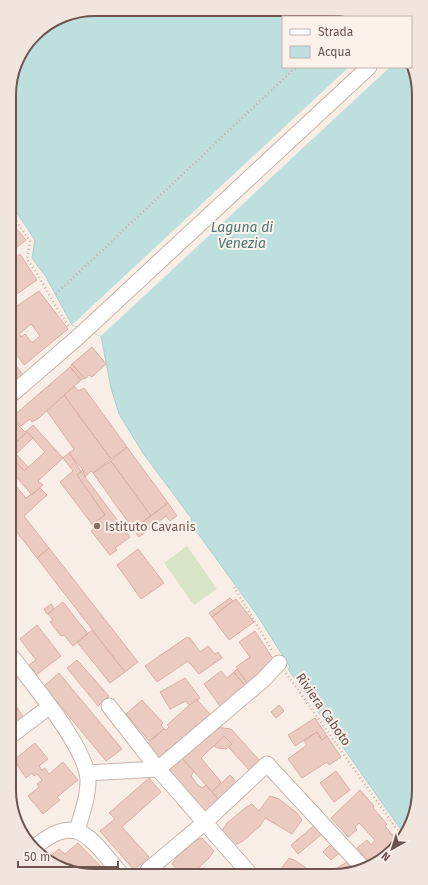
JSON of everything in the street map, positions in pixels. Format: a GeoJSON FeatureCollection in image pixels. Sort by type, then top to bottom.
{"type":"FeatureCollection","features":[{"type":"Feature","properties":{"kind":"street"},"geometry":{"type":"LineString","coordinates":[[16,391],[86,330],[368,68]]}},
{"type":"Feature","properties":{"kind":"street"},"geometry":{"type":"LineString","coordinates":[[16,662],[73,741],[87,773],[86,798],[77,830]]}},
{"type":"Feature","properties":{"kind":"street"},"geometry":{"type":"LineString","coordinates":[[87,773],[158,769],[263,680],[279,663]]}},
{"type":"Feature","properties":{"kind":"street"},"geometry":{"type":"LineString","coordinates":[[109,706],[158,769],[243,869]]}},
{"type":"Feature","properties":{"kind":"street"},"geometry":{"type":"LineString","coordinates":[[16,732],[49,707]]}},
{"type":"Feature","properties":{"kind":"street"},"geometry":{"type":"LineString","coordinates":[[149,869],[204,823],[267,764],[360,864]]}},
{"type":"Feature","properties":{"kind":"street"},"geometry":{"type":"LineString","coordinates":[[39,845],[56,832],[64,830],[77,830],[91,840],[117,869]]}},
{"type":"Feature","properties":{"kind":"path"},"geometry":{"type":"LineString","coordinates":[[56,294],[295,68]]}},
{"type":"Feature","properties":{"kind":"path"},"geometry":{"type":"LineString","coordinates":[[16,221],[30,241],[27,259],[41,279],[54,307],[70,328]]}},
{"type":"Feature","properties":{"kind":"path","name":"Riviera Caboto"},"geometry":{"type":"LineString","coordinates":[[234,588],[279,663],[397,829]]}},
{"type":"Feature","properties":{"kind":"green space"},"geometry":{"type":"Polygon","coordinates":[[[187,546],[217,589],[194,605],[164,563],[187,546]]]}},
{"type":"Feature","properties":{"kind":"water","name":"Laguna di Venezia"},"geometry":{"type":"Polygon","coordinates":[[[95,16],[282,16],[282,68],[407,68],[412,95],[412,795],[408,815],[401,829],[288,669],[290,667],[257,615],[189,521],[192,519],[143,453],[119,414],[111,388],[101,336],[72,325],[46,277],[32,258],[35,240],[16,213],[16,90],[22,65],[29,51],[39,39],[60,24],[70,20],[95,16]]]}},
{"type":"Feature","properties":{"kind":"pier"},"geometry":{"type":"Polygon","coordinates":[[[348,68],[389,68],[101,336],[72,325],[348,68]]]}},
{"type":"Feature","properties":{"kind":"building"},"geometry":{"type":"Polygon","coordinates":[[[16,228],[26,240],[16,248],[16,228]]]}},
{"type":"Feature","properties":{"kind":"building"},"geometry":{"type":"Polygon","coordinates":[[[20,254],[37,280],[16,295],[16,258],[20,254]]]}},
{"type":"Feature","properties":{"kind":"building"},"geometry":{"type":"Polygon","coordinates":[[[39,291],[68,329],[24,365],[16,354],[16,307],[39,291]],[[31,324],[19,334],[21,337],[25,334],[32,343],[40,336],[31,324]]]}},
{"type":"Feature","properties":{"kind":"building"},"geometry":{"type":"Polygon","coordinates":[[[92,347],[106,364],[92,377],[89,375],[85,379],[72,364],[92,347]]]}},
{"type":"Feature","properties":{"kind":"building"},"geometry":{"type":"Polygon","coordinates":[[[72,364],[84,378],[81,380],[70,367],[72,364]]]}},
{"type":"Feature","properties":{"kind":"building"},"geometry":{"type":"Polygon","coordinates":[[[16,366],[23,375],[18,380],[16,377],[16,366]]]}},
{"type":"Feature","properties":{"kind":"building"},"geometry":{"type":"Polygon","coordinates":[[[70,367],[81,380],[39,418],[32,422],[30,419],[21,426],[16,422],[16,414],[70,367]]]}},
{"type":"Feature","properties":{"kind":"building"},"geometry":{"type":"Polygon","coordinates":[[[74,386],[78,391],[84,388],[127,447],[111,459],[64,395],[74,386]]]}},
{"type":"Feature","properties":{"kind":"building"},"geometry":{"type":"Polygon","coordinates":[[[64,395],[111,459],[93,473],[91,471],[85,477],[69,453],[74,449],[47,411],[64,395]]]}},
{"type":"Feature","properties":{"kind":"building"},"geometry":{"type":"Polygon","coordinates":[[[16,423],[25,432],[33,425],[63,458],[38,481],[43,485],[32,495],[16,477],[16,462],[24,471],[45,452],[27,432],[16,442],[16,423]]]}},
{"type":"Feature","properties":{"kind":"building"},"geometry":{"type":"Polygon","coordinates":[[[27,432],[33,438],[16,454],[16,442],[27,432]]]}},
{"type":"Feature","properties":{"kind":"building"},"geometry":{"type":"Polygon","coordinates":[[[127,447],[168,503],[151,516],[111,461],[127,447]]]}},
{"type":"Feature","properties":{"kind":"building"},"geometry":{"type":"Polygon","coordinates":[[[69,453],[83,470],[77,475],[105,515],[92,524],[60,482],[73,471],[63,458],[69,453]]]}},
{"type":"Feature","properties":{"kind":"building"},"geometry":{"type":"Polygon","coordinates":[[[16,454],[28,467],[24,471],[16,462],[16,454]]]}},
{"type":"Feature","properties":{"kind":"building"},"geometry":{"type":"Polygon","coordinates":[[[111,461],[151,516],[133,529],[93,473],[111,461]]]}},
{"type":"Feature","properties":{"kind":"building"},"geometry":{"type":"Polygon","coordinates":[[[83,470],[85,477],[130,537],[115,548],[117,550],[110,555],[91,531],[94,529],[92,524],[105,515],[77,475],[83,470]]]}},
{"type":"Feature","properties":{"kind":"building"},"geometry":{"type":"Polygon","coordinates":[[[16,486],[26,498],[40,488],[47,495],[24,516],[49,548],[37,558],[16,531],[16,486]]]}},
{"type":"Feature","properties":{"kind":"building"},"geometry":{"type":"Polygon","coordinates":[[[168,503],[177,516],[170,521],[166,516],[139,537],[133,529],[168,503]]]}},
{"type":"Feature","properties":{"kind":"building"},"geometry":{"type":"Polygon","coordinates":[[[49,548],[138,662],[125,672],[37,558],[49,548]]]}},
{"type":"Feature","properties":{"kind":"building"},"geometry":{"type":"Polygon","coordinates":[[[138,549],[164,583],[141,599],[117,565],[138,549]]]}},
{"type":"Feature","properties":{"kind":"building"},"geometry":{"type":"Polygon","coordinates":[[[230,598],[233,601],[212,617],[209,613],[230,598]]]}},
{"type":"Feature","properties":{"kind":"building"},"geometry":{"type":"Polygon","coordinates":[[[236,599],[254,622],[229,640],[212,617],[236,599]]]}},
{"type":"Feature","properties":{"kind":"building"},"geometry":{"type":"Polygon","coordinates":[[[63,602],[88,634],[73,646],[64,635],[61,636],[50,622],[53,620],[48,614],[63,602]]]}},
{"type":"Feature","properties":{"kind":"building"},"geometry":{"type":"Polygon","coordinates":[[[51,604],[54,608],[47,614],[44,609],[51,604]]]}},
{"type":"Feature","properties":{"kind":"building"},"geometry":{"type":"Polygon","coordinates":[[[37,625],[61,656],[36,675],[29,665],[36,660],[20,639],[37,625]]]}},
{"type":"Feature","properties":{"kind":"building"},"geometry":{"type":"Polygon","coordinates":[[[92,630],[125,672],[110,683],[77,642],[92,630]]]}},
{"type":"Feature","properties":{"kind":"building"},"geometry":{"type":"Polygon","coordinates":[[[255,631],[275,662],[248,684],[236,667],[250,657],[239,642],[255,631]]]}},
{"type":"Feature","properties":{"kind":"building"},"geometry":{"type":"Polygon","coordinates":[[[187,637],[190,638],[200,652],[208,646],[215,654],[218,652],[222,658],[199,674],[188,661],[157,682],[145,666],[187,637]]]}},
{"type":"Feature","properties":{"kind":"building"},"geometry":{"type":"Polygon","coordinates":[[[77,660],[109,696],[98,706],[67,668],[77,660]]]}},
{"type":"Feature","properties":{"kind":"building"},"geometry":{"type":"Polygon","coordinates":[[[237,669],[248,684],[245,686],[234,672],[237,669]]]}},
{"type":"Feature","properties":{"kind":"building"},"geometry":{"type":"Polygon","coordinates":[[[221,671],[227,678],[234,672],[245,686],[220,706],[204,684],[221,671]]]}},
{"type":"Feature","properties":{"kind":"building"},"geometry":{"type":"Polygon","coordinates":[[[59,673],[122,749],[106,761],[44,686],[59,673]]]}},
{"type":"Feature","properties":{"kind":"building"},"geometry":{"type":"Polygon","coordinates":[[[185,678],[200,698],[189,705],[186,701],[170,709],[160,692],[185,678]]]}},
{"type":"Feature","properties":{"kind":"building"},"geometry":{"type":"Polygon","coordinates":[[[196,699],[211,715],[159,762],[145,746],[164,729],[166,730],[169,727],[167,725],[196,699]]]}},
{"type":"Feature","properties":{"kind":"building"},"geometry":{"type":"Polygon","coordinates":[[[142,700],[163,723],[161,725],[164,729],[149,741],[126,714],[142,700]]]}},
{"type":"Feature","properties":{"kind":"building"},"geometry":{"type":"Polygon","coordinates":[[[279,705],[284,711],[276,718],[271,712],[279,705]]]}},
{"type":"Feature","properties":{"kind":"building"},"geometry":{"type":"Polygon","coordinates":[[[16,706],[25,719],[16,726],[16,706]]]}},
{"type":"Feature","properties":{"kind":"building"},"geometry":{"type":"Polygon","coordinates":[[[315,718],[327,736],[322,740],[317,732],[295,746],[288,735],[315,718]]]}},
{"type":"Feature","properties":{"kind":"building"},"geometry":{"type":"Polygon","coordinates":[[[216,727],[231,729],[261,762],[251,772],[230,749],[229,747],[232,744],[224,736],[201,758],[221,782],[212,792],[181,757],[216,727]]]}},
{"type":"Feature","properties":{"kind":"building"},"geometry":{"type":"Polygon","coordinates":[[[317,732],[322,740],[327,736],[341,757],[329,765],[327,762],[302,778],[288,759],[307,745],[304,741],[317,732]]]}},
{"type":"Feature","properties":{"kind":"building"},"geometry":{"type":"Polygon","coordinates":[[[224,736],[232,744],[226,749],[217,748],[214,746],[224,736]]]}},
{"type":"Feature","properties":{"kind":"building"},"geometry":{"type":"Polygon","coordinates":[[[35,743],[48,759],[39,766],[42,770],[45,768],[49,774],[63,762],[78,780],[57,797],[60,800],[43,814],[28,796],[39,787],[37,784],[42,780],[37,774],[34,776],[32,773],[26,778],[16,763],[16,758],[35,743]]]}},
{"type":"Feature","properties":{"kind":"building"},"geometry":{"type":"Polygon","coordinates":[[[181,757],[194,771],[191,776],[196,783],[202,788],[206,785],[219,800],[205,812],[167,769],[181,757]]]}},
{"type":"Feature","properties":{"kind":"building"},"geometry":{"type":"Polygon","coordinates":[[[336,771],[350,790],[334,802],[320,783],[336,771]]]}},
{"type":"Feature","properties":{"kind":"building"},"geometry":{"type":"Polygon","coordinates":[[[230,775],[238,784],[219,800],[212,792],[230,775]]]}},
{"type":"Feature","properties":{"kind":"building"},"geometry":{"type":"Polygon","coordinates":[[[149,778],[161,792],[122,827],[149,857],[135,869],[133,869],[100,831],[115,819],[109,813],[149,778]]]}},
{"type":"Feature","properties":{"kind":"building"},"geometry":{"type":"Polygon","coordinates":[[[360,790],[387,824],[385,826],[388,829],[372,829],[372,837],[359,823],[355,827],[357,830],[348,837],[331,818],[360,790]]]}},
{"type":"Feature","properties":{"kind":"building"},"geometry":{"type":"Polygon","coordinates":[[[270,796],[279,799],[297,813],[302,820],[292,834],[265,818],[260,826],[243,841],[235,845],[222,831],[227,823],[252,804],[259,811],[270,796]]]}},
{"type":"Feature","properties":{"kind":"building"},"geometry":{"type":"Polygon","coordinates":[[[315,825],[322,834],[298,854],[291,845],[315,825]]]}},
{"type":"Feature","properties":{"kind":"building"},"geometry":{"type":"Polygon","coordinates":[[[202,838],[214,851],[197,869],[176,869],[172,864],[177,857],[195,841],[202,838]]]}},
{"type":"Feature","properties":{"kind":"building"},"geometry":{"type":"Polygon","coordinates":[[[367,840],[371,845],[372,844],[372,859],[368,861],[357,848],[367,840]]]}},
{"type":"Feature","properties":{"kind":"building"},"geometry":{"type":"Polygon","coordinates":[[[78,843],[103,869],[73,866],[51,856],[59,849],[65,854],[78,843]]]}},
{"type":"Feature","properties":{"kind":"building"},"geometry":{"type":"Polygon","coordinates":[[[331,844],[339,853],[331,860],[323,852],[331,844]]]}},
{"type":"Feature","properties":{"kind":"building"},"geometry":{"type":"Polygon","coordinates":[[[289,858],[308,869],[281,869],[289,858]]]}},
{"type":"Feature","properties":{"kind":"building"},"geometry":{"type":"Polygon","coordinates":[[[347,862],[351,866],[336,869],[347,862]]]}},
{"type":"Feature","properties":{"kind":"place","name":"Istituto Cavanis"},"geometry":{"type":"Point","coordinates":[97,526]}}]}
